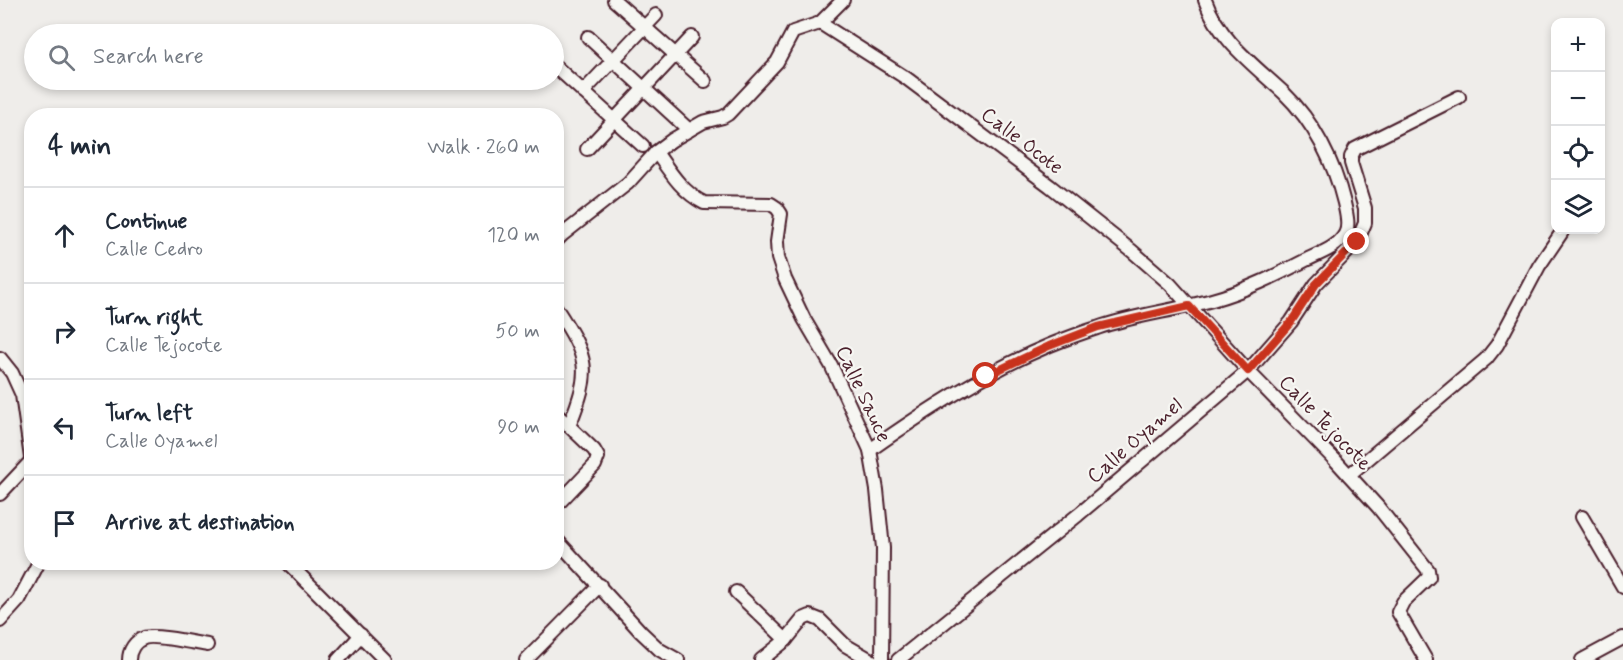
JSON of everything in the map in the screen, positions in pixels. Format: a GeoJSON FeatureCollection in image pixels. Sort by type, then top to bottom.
{"type":"FeatureCollection","features":[{"type":"Feature","properties":{"kind":"street"},"geometry":{"type":"LineString","coordinates":[[614,0],[705,81]]}},
{"type":"Feature","properties":{"kind":"street"},"geometry":{"type":"LineString","coordinates":[[564,233],[628,183],[656,152],[703,122],[728,114],[767,75],[782,55],[793,33],[820,23],[843,0]]}},
{"type":"Feature","properties":{"kind":"street"},"geometry":{"type":"LineString","coordinates":[[870,450],[950,395],[1049,346],[1098,327],[1214,300],[1251,286],[1320,254],[1344,236],[1347,226],[1344,204],[1332,165],[1322,143],[1302,114],[1284,94],[1242,56],[1217,24],[1205,0]]}},
{"type":"Feature","properties":{"kind":"street"},"geometry":{"type":"LineString","coordinates":[[583,92],[656,15]]}},
{"type":"Feature","properties":{"kind":"street","name":"Calle Ocote"},"geometry":{"type":"LineString","coordinates":[[820,23],[906,78],[1050,186],[1132,251],[1170,285],[1189,306]]}},
{"type":"Feature","properties":{"kind":"street"},"geometry":{"type":"LineString","coordinates":[[588,37],[688,130]]}},
{"type":"Feature","properties":{"kind":"street"},"geometry":{"type":"LineString","coordinates":[[587,149],[692,37]]}},
{"type":"Feature","properties":{"kind":"street"},"geometry":{"type":"LineString","coordinates":[[564,74],[643,146]]}},
{"type":"Feature","properties":{"kind":"street","name":"Calle Oyamel"},"geometry":{"type":"LineString","coordinates":[[898,660],[1078,515],[1248,371],[1291,322],[1316,284],[1357,242],[1365,223],[1365,208],[1351,163],[1355,149],[1458,97]]}},
{"type":"Feature","properties":{"kind":"street","name":"Calle Sauce"},"geometry":{"type":"LineString","coordinates":[[656,152],[673,178],[695,199],[704,203],[771,204],[780,214],[778,258],[785,279],[804,319],[831,366],[870,450],[883,548],[882,660]]}},
{"type":"Feature","properties":{"kind":"street"},"geometry":{"type":"LineString","coordinates":[[1349,475],[1486,359],[1497,345],[1535,273],[1561,234]]}},
{"type":"Feature","properties":{"kind":"street","name":"Calle Tejocote"},"geometry":{"type":"LineString","coordinates":[[1189,306],[1378,507],[1428,570],[1429,577],[1402,602],[1398,612],[1426,660]]}},
{"type":"Feature","properties":{"kind":"street"},"geometry":{"type":"LineString","coordinates":[[564,321],[581,350],[585,369],[569,426]]}},
{"type":"Feature","properties":{"kind":"street"},"geometry":{"type":"LineString","coordinates":[[0,358],[12,373],[22,395],[24,406]]}},
{"type":"Feature","properties":{"kind":"street"},"geometry":{"type":"LineString","coordinates":[[564,421],[594,450],[598,461],[564,497]]}},
{"type":"Feature","properties":{"kind":"street"},"geometry":{"type":"LineString","coordinates":[[0,494],[24,470]]}},
{"type":"Feature","properties":{"kind":"street"},"geometry":{"type":"LineString","coordinates":[[1582,517],[1623,586]]}},
{"type":"Feature","properties":{"kind":"street"},"geometry":{"type":"LineString","coordinates":[[564,547],[652,644],[678,660]]}},
{"type":"Feature","properties":{"kind":"street"},"geometry":{"type":"LineString","coordinates":[[0,621],[19,600],[35,570]]}},
{"type":"Feature","properties":{"kind":"street"},"geometry":{"type":"LineString","coordinates":[[295,570],[385,660]]}},
{"type":"Feature","properties":{"kind":"street"},"geometry":{"type":"LineString","coordinates":[[526,660],[600,585]]}},
{"type":"Feature","properties":{"kind":"street"},"geometry":{"type":"LineString","coordinates":[[736,592],[786,640]]}},
{"type":"Feature","properties":{"kind":"street"},"geometry":{"type":"LineString","coordinates":[[762,660],[786,640],[803,619],[810,616],[820,620],[845,645],[871,660]]}},
{"type":"Feature","properties":{"kind":"street"},"geometry":{"type":"LineString","coordinates":[[338,660],[362,635]]}},
{"type":"Feature","properties":{"kind":"street"},"geometry":{"type":"LineString","coordinates":[[129,660],[129,654],[136,642],[147,636],[207,645]]}},
{"type":"Feature","properties":{"kind":"street"},"geometry":{"type":"LineString","coordinates":[[1582,660],[1623,638]]}},
{"type":"Feature","properties":{"kind":"route"},"geometry":{"type":"LineString","coordinates":[[986,376],[1049,346],[1098,327],[1189,306],[1248,371],[1291,322],[1316,284],[1357,242]]}}]}
